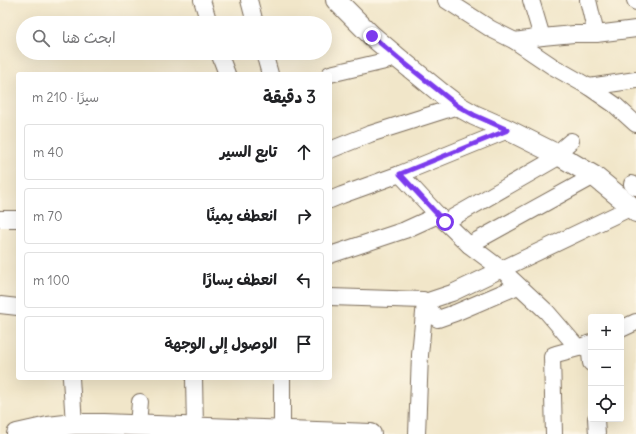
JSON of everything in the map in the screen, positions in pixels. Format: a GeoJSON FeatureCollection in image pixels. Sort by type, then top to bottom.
{"type":"FeatureCollection","features":[{"type":"Feature","properties":{"kind":"main road"},"geometry":{"type":"LineString","coordinates":[[336,0],[372,36],[458,106],[508,130],[562,150],[634,210]]}},
{"type":"Feature","properties":{"kind":"main road"},"geometry":{"type":"LineString","coordinates":[[17,434],[48,427],[74,424],[371,434]]}},
{"type":"Feature","properties":{"kind":"street"},"geometry":{"type":"LineString","coordinates":[[202,0],[207,16]]}},
{"type":"Feature","properties":{"kind":"street"},"geometry":{"type":"LineString","coordinates":[[249,0],[254,16]]}},
{"type":"Feature","properties":{"kind":"street"},"geometry":{"type":"LineString","coordinates":[[446,0],[552,66],[589,87],[615,105],[636,124]]}},
{"type":"Feature","properties":{"kind":"street"},"geometry":{"type":"LineString","coordinates":[[531,0],[542,37]]}},
{"type":"Feature","properties":{"kind":"street"},"geometry":{"type":"LineString","coordinates":[[588,0],[596,34]]}},
{"type":"Feature","properties":{"kind":"street"},"geometry":{"type":"LineString","coordinates":[[515,42],[542,37],[574,34],[596,34],[636,29]]}},
{"type":"Feature","properties":{"kind":"street"},"geometry":{"type":"LineString","coordinates":[[332,74],[398,58]]}},
{"type":"Feature","properties":{"kind":"street"},"geometry":{"type":"LineString","coordinates":[[222,60],[226,72]]}},
{"type":"Feature","properties":{"kind":"street"},"geometry":{"type":"LineString","coordinates":[[266,60],[269,72]]}},
{"type":"Feature","properties":{"kind":"street"},"geometry":{"type":"LineString","coordinates":[[589,87],[636,80]]}},
{"type":"Feature","properties":{"kind":"street"},"geometry":{"type":"LineString","coordinates":[[332,149],[370,134],[458,106]]}},
{"type":"Feature","properties":{"kind":"street"},"geometry":{"type":"LineString","coordinates":[[332,199],[400,174],[508,130]]}},
{"type":"Feature","properties":{"kind":"street"},"geometry":{"type":"LineString","coordinates":[[332,254],[441,218],[562,150]]}},
{"type":"Feature","properties":{"kind":"street"},"geometry":{"type":"LineString","coordinates":[[400,174],[441,218],[469,245],[501,269],[547,312],[586,345]]}},
{"type":"Feature","properties":{"kind":"street"},"geometry":{"type":"LineString","coordinates":[[469,245],[594,176]]}},
{"type":"Feature","properties":{"kind":"street"},"geometry":{"type":"LineString","coordinates":[[425,302],[452,293],[501,269],[634,210]]}},
{"type":"Feature","properties":{"kind":"street"},"geometry":{"type":"LineString","coordinates":[[0,218],[16,219]]}},
{"type":"Feature","properties":{"kind":"street"},"geometry":{"type":"LineString","coordinates":[[332,297],[424,300],[438,319],[518,286]]}},
{"type":"Feature","properties":{"kind":"street"},"geometry":{"type":"LineString","coordinates":[[417,434],[420,355],[425,302]]}},
{"type":"Feature","properties":{"kind":"street"},"geometry":{"type":"LineString","coordinates":[[0,305],[16,307]]}},
{"type":"Feature","properties":{"kind":"street"},"geometry":{"type":"LineString","coordinates":[[624,328],[636,322]]}},
{"type":"Feature","properties":{"kind":"street"},"geometry":{"type":"LineString","coordinates":[[554,434],[552,357],[556,354],[586,345]]}},
{"type":"Feature","properties":{"kind":"street"},"geometry":{"type":"LineString","coordinates":[[71,380],[74,424]]}},
{"type":"Feature","properties":{"kind":"street"},"geometry":{"type":"LineString","coordinates":[[194,380],[199,428]]}},
{"type":"Feature","properties":{"kind":"street"},"geometry":{"type":"LineString","coordinates":[[282,380],[282,430]]}},
{"type":"Feature","properties":{"kind":"street"},"geometry":{"type":"LineString","coordinates":[[199,428],[205,391]]}},
{"type":"Feature","properties":{"kind":"street"},"geometry":{"type":"LineString","coordinates":[[138,425],[140,402]]}},
{"type":"Feature","properties":{"kind":"street"},"geometry":{"type":"LineString","coordinates":[[596,422],[597,434]]}},
{"type":"Feature","properties":{"kind":"route"},"geometry":{"type":"LineString","coordinates":[[372,36],[458,106],[508,130],[400,174],[445,222]]}}]}
